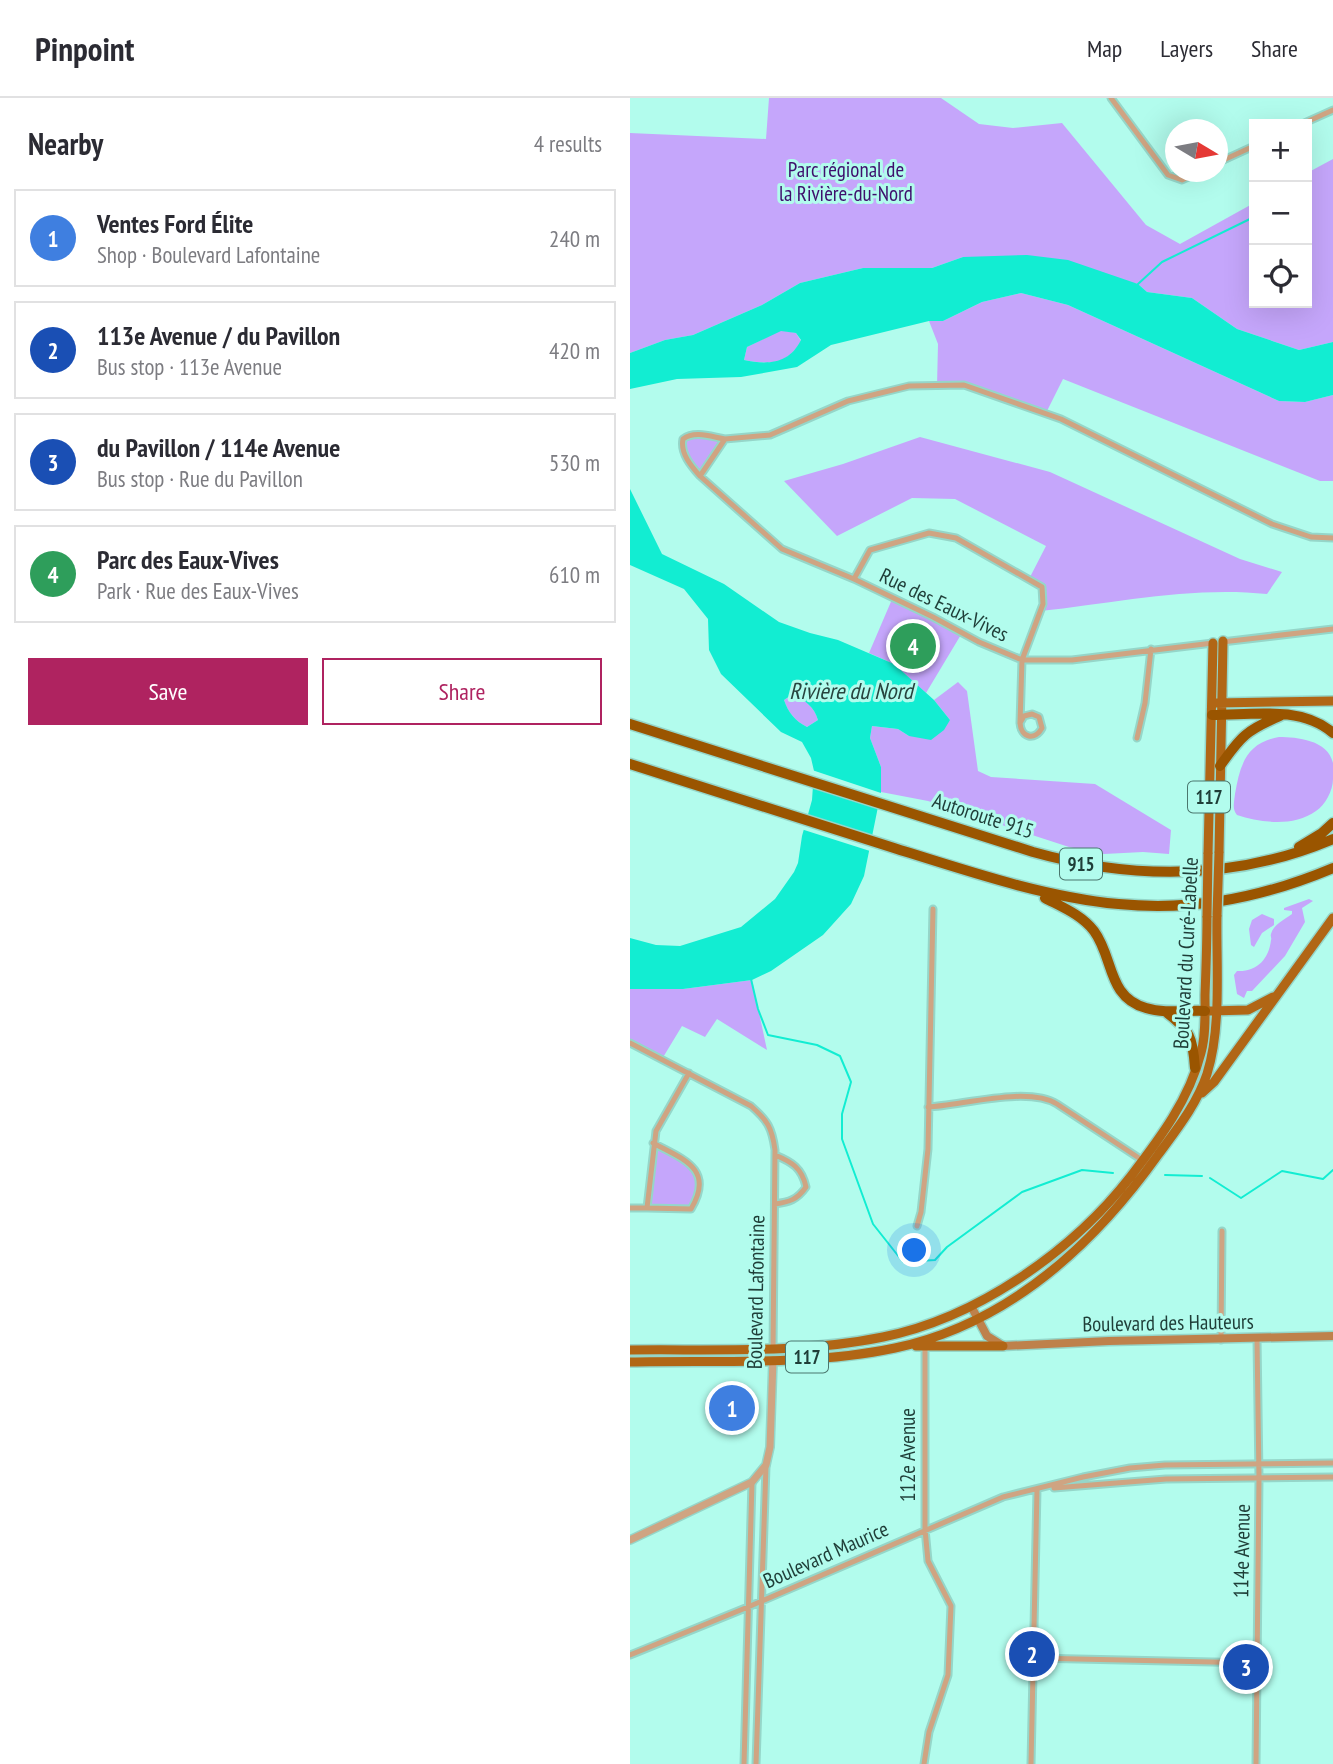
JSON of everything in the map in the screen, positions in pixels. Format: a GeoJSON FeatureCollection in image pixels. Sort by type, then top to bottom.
{"type":"FeatureCollection","features":[{"type":"Feature","properties":{"kind":"highway"},"geometry":{"type":"LineString","coordinates":[[1217,709],[1309,719],[1333,733]]}},
{"type":"Feature","properties":{"kind":"highway"},"geometry":{"type":"LineString","coordinates":[[1220,766],[1248,731],[1281,715]]}},
{"type":"Feature","properties":{"kind":"highway","name":"Autoroute 915"},"geometry":{"type":"LineString","coordinates":[[630,724],[1033,852],[1110,869],[1152,872],[1228,869],[1284,856],[1333,839]]}},
{"type":"Feature","properties":{"kind":"highway","name":"915"},"geometry":{"type":"LineString","coordinates":[[630,764],[1033,890],[1107,904],[1152,907],[1185,905],[1256,894],[1333,868]]}},
{"type":"Feature","properties":{"kind":"highway"},"geometry":{"type":"LineString","coordinates":[[1284,856],[1322,833],[1333,823]]}},
{"type":"Feature","properties":{"kind":"highway"},"geometry":{"type":"LineString","coordinates":[[1033,890],[1092,928],[1102,946],[1114,981],[1126,998],[1146,1008],[1166,1012],[1210,1011]]}},
{"type":"Feature","properties":{"kind":"highway"},"geometry":{"type":"LineString","coordinates":[[1166,1012],[1184,1026],[1191,1037],[1195,1068]]}},
{"type":"Feature","properties":{"kind":"main road","name":"117"},"geometry":{"type":"LineString","coordinates":[[1217,709],[1218,642]]}},
{"type":"Feature","properties":{"kind":"main road"},"geometry":{"type":"LineString","coordinates":[[1217,709],[1333,701]]}},
{"type":"Feature","properties":{"kind":"main road","name":"Boulevard du Curé-Labelle"},"geometry":{"type":"LineString","coordinates":[[1213,853],[1220,766],[1217,709]]}},
{"type":"Feature","properties":{"kind":"main road","name":"Boulevard du Curé-Labelle"},"geometry":{"type":"LineString","coordinates":[[630,1362],[773,1360],[835,1356],[894,1348],[945,1335],[978,1319],[1034,1284],[1097,1231],[1198,1097],[1211,1057],[1217,709]]}},
{"type":"Feature","properties":{"kind":"main road"},"geometry":{"type":"LineString","coordinates":[[1198,1097],[1214,1082],[1333,918]]}},
{"type":"Feature","properties":{"kind":"main road"},"geometry":{"type":"LineString","coordinates":[[1210,1011],[1248,1010],[1276,995]]}},
{"type":"Feature","properties":{"kind":"main road","name":"Boulevard du Curé-Labelle"},"geometry":{"type":"LineString","coordinates":[[630,1350],[834,1345],[883,1337],[942,1320],[971,1306],[1058,1250],[1146,1163],[1179,1108],[1201,1055],[1210,1011]]}},
{"type":"Feature","properties":{"kind":"main road"},"geometry":{"type":"LineString","coordinates":[[971,1306],[990,1339],[1003,1346]]}},
{"type":"Feature","properties":{"kind":"main road","name":"Boulevard des Hauteurs"},"geometry":{"type":"LineString","coordinates":[[1003,1346],[1333,1336]]}},
{"type":"Feature","properties":{"kind":"main road"},"geometry":{"type":"LineString","coordinates":[[894,1348],[1003,1346]]}},
{"type":"Feature","properties":{"kind":"street"},"geometry":{"type":"LineString","coordinates":[[1111,98],[1165,171]]}},
{"type":"Feature","properties":{"kind":"street"},"geometry":{"type":"LineString","coordinates":[[1312,119],[1333,110]]}},
{"type":"Feature","properties":{"kind":"street"},"geometry":{"type":"LineString","coordinates":[[1228,158],[1249,148]]}},
{"type":"Feature","properties":{"kind":"street","name":"Rue des Eaux-Vives"},"geometry":{"type":"LineString","coordinates":[[1333,538],[1311,537],[1272,524],[1061,419],[964,385],[909,386],[848,401],[770,435],[725,439],[697,434],[683,439],[682,447],[690,465],[782,550],[854,579],[979,642],[1022,660],[1072,660],[1333,629]]}},
{"type":"Feature","properties":{"kind":"street"},"geometry":{"type":"LineString","coordinates":[[700,476],[725,439]]}},
{"type":"Feature","properties":{"kind":"street"},"geometry":{"type":"LineString","coordinates":[[854,579],[870,550],[929,533],[956,538],[1042,587],[1043,604],[1022,660],[1020,723],[1021,731],[1027,736],[1038,734],[1042,727],[1039,717],[1032,714],[1024,716],[1020,723]]}},
{"type":"Feature","properties":{"kind":"street"},"geometry":{"type":"LineString","coordinates":[[1137,738],[1145,703],[1151,649]]}},
{"type":"Feature","properties":{"kind":"street"},"geometry":{"type":"LineString","coordinates":[[917,1226],[928,1149],[933,909]]}},
{"type":"Feature","properties":{"kind":"street","name":"Boulevard Lafontaine"},"geometry":{"type":"LineString","coordinates":[[630,1043],[751,1106],[763,1116],[772,1130],[775,1154],[772,1423],[766,1465],[756,1764]]}},
{"type":"Feature","properties":{"kind":"street"},"geometry":{"type":"LineString","coordinates":[[647,1209],[656,1131],[689,1073]]}},
{"type":"Feature","properties":{"kind":"street"},"geometry":{"type":"LineString","coordinates":[[928,1107],[1025,1096],[1042,1097],[1057,1104],[1146,1163]]}},
{"type":"Feature","properties":{"kind":"street"},"geometry":{"type":"LineString","coordinates":[[630,1208],[691,1209],[697,1199],[699,1175],[692,1164],[653,1143]]}},
{"type":"Feature","properties":{"kind":"street","name":"Boulevard Lafontaine"},"geometry":{"type":"LineString","coordinates":[[775,1154],[793,1163],[803,1175],[806,1187],[799,1197],[775,1204]]}},
{"type":"Feature","properties":{"kind":"street"},"geometry":{"type":"LineString","coordinates":[[1221,1340],[1222,1231]]}},
{"type":"Feature","properties":{"kind":"street","name":"114e Avenue"},"geometry":{"type":"LineString","coordinates":[[1256,1764],[1259,1478],[1257,1339]]}},
{"type":"Feature","properties":{"kind":"street","name":"112e Avenue"},"geometry":{"type":"LineString","coordinates":[[924,1764],[929,1732],[948,1675],[951,1606],[928,1561],[923,1489],[925,1346]]}},
{"type":"Feature","properties":{"kind":"street","name":"Boulevard Maurice"},"geometry":{"type":"LineString","coordinates":[[1037,1490],[1083,1476],[1130,1468],[1333,1463]]}},
{"type":"Feature","properties":{"kind":"street"},"geometry":{"type":"LineString","coordinates":[[630,1540],[752,1482],[766,1465]]}},
{"type":"Feature","properties":{"kind":"street"},"geometry":{"type":"LineString","coordinates":[[1176,1479],[1178,1465]]}},
{"type":"Feature","properties":{"kind":"street","name":"Boulevard Maurice"},"geometry":{"type":"LineString","coordinates":[[630,1655],[1003,1497],[1097,1483],[1333,1477]]}},
{"type":"Feature","properties":{"kind":"street"},"geometry":{"type":"LineString","coordinates":[[744,1764],[752,1482]]}},
{"type":"Feature","properties":{"kind":"street"},"geometry":{"type":"LineString","coordinates":[[1031,1764],[1037,1490]]}},
{"type":"Feature","properties":{"kind":"street"},"geometry":{"type":"LineString","coordinates":[[1033,1658],[1257,1663]]}},
{"type":"Feature","properties":{"kind":"street"},"geometry":{"type":"LineString","coordinates":[[745,1708],[757,1708]]}},
{"type":"Feature","properties":{"kind":"green space","name":"Parc régional de la Rivière-du-Nord"},"geometry":{"type":"Polygon","coordinates":[[[769,98],[941,98],[979,124],[1013,128],[1062,123],[1146,225],[1180,244],[1249,206],[1249,308],[1312,308],[1312,170],[1333,159],[1333,342],[1299,350],[1237,329],[1192,298],[1147,292],[1138,284],[963,257],[932,268],[863,268],[800,283],[762,305],[693,335],[665,340],[630,353],[630,133],[766,139],[769,98]]]}},
{"type":"Feature","properties":{"kind":"green space"},"geometry":{"type":"Polygon","coordinates":[[[1021,293],[1068,305],[1279,401],[1305,402],[1333,395],[1333,481],[1320,481],[1063,379],[1046,413],[964,385],[937,386],[938,344],[929,321],[943,321],[982,302],[1021,293]]]}},
{"type":"Feature","properties":{"kind":"green space"},"geometry":{"type":"Polygon","coordinates":[[[781,330],[796,333],[801,341],[790,355],[770,363],[744,360],[747,347],[781,330]]]}},
{"type":"Feature","properties":{"kind":"green space"},"geometry":{"type":"Polygon","coordinates":[[[689,435],[725,439],[700,476],[682,447],[689,435]]]}},
{"type":"Feature","properties":{"kind":"green space"},"geometry":{"type":"Polygon","coordinates":[[[920,437],[1050,472],[1240,559],[1282,572],[1267,594],[1182,594],[1040,611],[1042,587],[1029,579],[1046,546],[955,499],[912,498],[837,536],[784,481],[920,437]]]}},
{"type":"Feature","properties":{"kind":"green space"},"geometry":{"type":"Polygon","coordinates":[[[893,597],[962,633],[926,693],[894,664],[869,653],[893,597]]]}},
{"type":"Feature","properties":{"kind":"green space"},"geometry":{"type":"Polygon","coordinates":[[[958,682],[967,691],[978,771],[991,777],[1095,784],[1171,830],[1169,854],[1104,854],[1069,847],[928,801],[881,792],[881,767],[870,738],[872,726],[898,729],[909,736],[950,720],[934,700],[958,682]]]}},
{"type":"Feature","properties":{"kind":"green space"},"geometry":{"type":"Polygon","coordinates":[[[794,694],[809,704],[818,720],[807,727],[790,712],[784,700],[794,694]]]}},
{"type":"Feature","properties":{"kind":"green space"},"geometry":{"type":"Polygon","coordinates":[[[1279,737],[1311,741],[1330,755],[1333,779],[1328,797],[1316,811],[1298,820],[1277,822],[1237,815],[1234,808],[1235,794],[1246,757],[1259,744],[1279,737]]]}},
{"type":"Feature","properties":{"kind":"green space"},"geometry":{"type":"Polygon","coordinates":[[[1309,899],[1313,901],[1302,908],[1305,922],[1285,956],[1252,991],[1247,991],[1244,998],[1237,994],[1234,975],[1237,971],[1256,967],[1265,958],[1272,931],[1292,914],[1292,911],[1284,908],[1309,899]]]}},
{"type":"Feature","properties":{"kind":"green space"},"geometry":{"type":"Polygon","coordinates":[[[1262,914],[1274,919],[1274,925],[1262,933],[1254,947],[1251,945],[1249,929],[1252,920],[1262,914]]]}},
{"type":"Feature","properties":{"kind":"green space"},"geometry":{"type":"Polygon","coordinates":[[[752,980],[767,1050],[717,1019],[705,1037],[682,1026],[662,1059],[630,1043],[630,989],[683,989],[752,980]]]}},
{"type":"Feature","properties":{"kind":"green space"},"geometry":{"type":"Polygon","coordinates":[[[653,1143],[685,1160],[697,1175],[699,1184],[691,1209],[647,1208],[653,1143]]]}},
{"type":"Feature","properties":{"kind":"water"},"geometry":{"type":"Polygon","coordinates":[[[1027,255],[1068,260],[1138,284],[1147,292],[1192,298],[1237,329],[1299,350],[1333,342],[1333,395],[1305,402],[1279,401],[1068,305],[1021,293],[982,302],[943,321],[929,321],[831,345],[797,367],[741,377],[677,379],[630,389],[630,353],[665,340],[693,335],[762,305],[800,283],[863,268],[932,268],[963,257],[1027,255]],[[781,331],[747,347],[744,360],[769,362],[784,358],[801,340],[796,333],[781,331]]]}},
{"type":"Feature","properties":{"kind":"water","name":"Rivière du Nord"},"geometry":{"type":"Polygon","coordinates":[[[630,489],[662,554],[724,584],[779,622],[838,640],[894,664],[934,700],[950,720],[944,730],[931,740],[909,736],[898,729],[872,726],[870,738],[881,767],[881,792],[864,876],[851,904],[823,935],[771,971],[752,980],[683,989],[630,989],[630,938],[656,945],[680,946],[741,927],[775,899],[798,863],[812,800],[814,771],[811,758],[802,742],[781,732],[721,674],[709,650],[708,619],[684,589],[630,565],[630,489]],[[793,694],[784,700],[792,716],[807,727],[818,720],[811,707],[793,694]]]}},
{"type":"Feature","properties":{"kind":"pier"},"geometry":{"type":"Polygon","coordinates":[[[812,770],[884,794],[881,809],[809,786],[812,770]]]}},
{"type":"Feature","properties":{"kind":"pier"},"geometry":{"type":"Polygon","coordinates":[[[806,814],[875,836],[870,851],[801,829],[806,814]]]}},
{"type":"Feature","properties":{"kind":"waterway","name":"Rivière du Nord"},"geometry":{"type":"LineString","coordinates":[[1138,284],[1162,262],[1249,219]]}},
{"type":"Feature","properties":{"kind":"waterway"},"geometry":{"type":"LineString","coordinates":[[751,979],[768,1035],[817,1045],[840,1056],[851,1082],[842,1114],[842,1139],[873,1224],[903,1262],[935,1260],[947,1247],[1022,1192],[1082,1170],[1113,1173]]}},
{"type":"Feature","properties":{"kind":"waterway"},"geometry":{"type":"LineString","coordinates":[[1210,1178],[1241,1198],[1282,1171],[1323,1179],[1333,1170]]}},
{"type":"Feature","properties":{"kind":"waterway"},"geometry":{"type":"LineString","coordinates":[[1165,1175],[1202,1176]]}},
{"type":"Feature","properties":{"kind":"place","name":"Parc des Eaux-Vives"},"geometry":{"type":"Point","coordinates":[913,646]}},
{"type":"Feature","properties":{"kind":"place","name":"Ventes Ford Élite"},"geometry":{"type":"Point","coordinates":[732,1408]}},
{"type":"Feature","properties":{"kind":"place","name":"113e Avenue / du Pavillon"},"geometry":{"type":"Point","coordinates":[1032,1654]}},
{"type":"Feature","properties":{"kind":"place","name":"du Pavillon / 114e Avenue"},"geometry":{"type":"Point","coordinates":[1246,1667]}}]}
